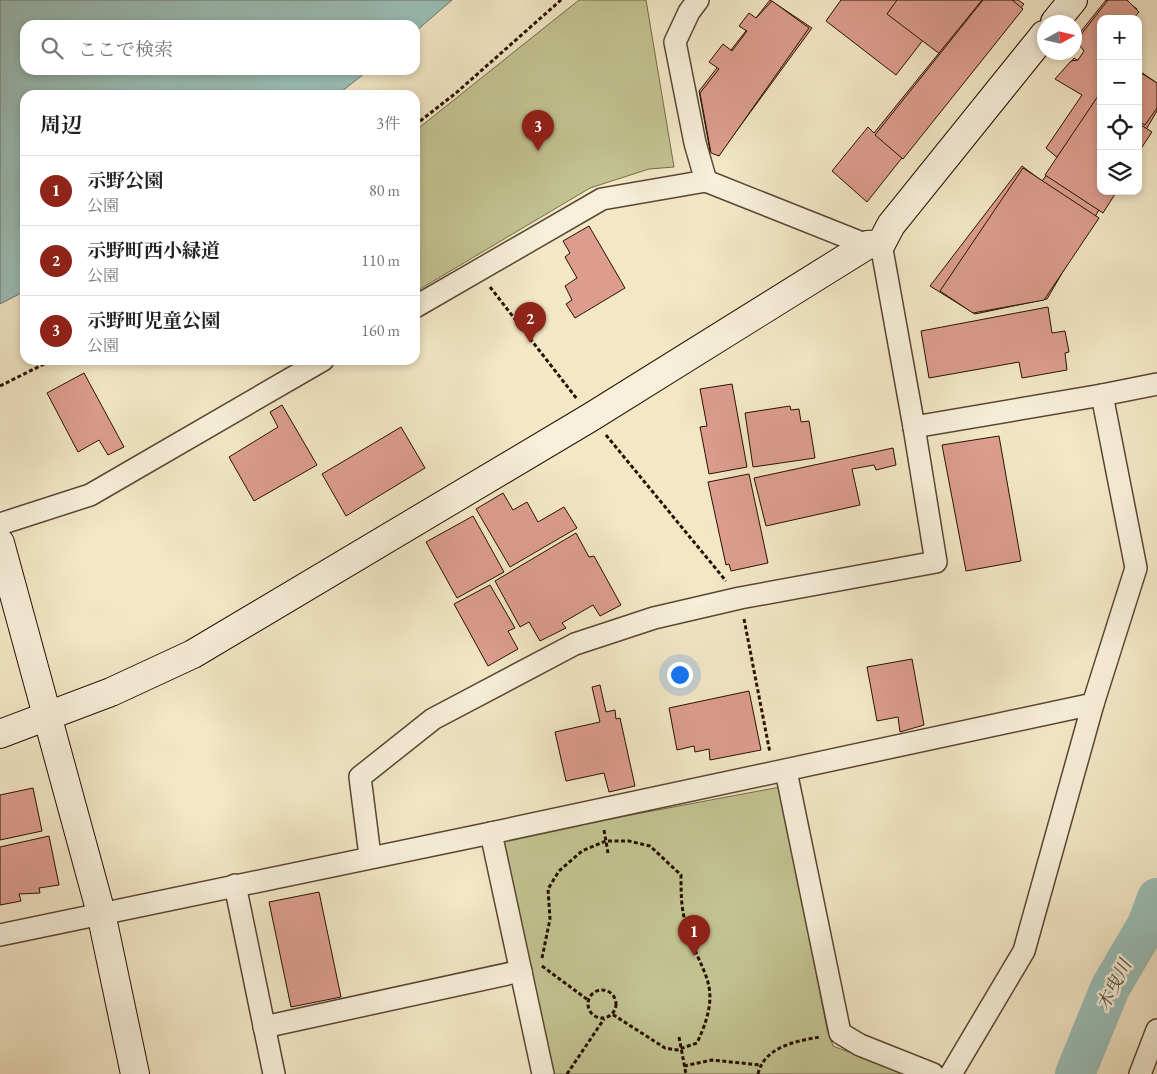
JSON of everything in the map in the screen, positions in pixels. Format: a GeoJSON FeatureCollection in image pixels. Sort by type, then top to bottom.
{"type":"FeatureCollection","features":[{"type":"Feature","properties":{"kind":"street"},"geometry":{"type":"LineString","coordinates":[[698,0],[688,12],[675,42],[695,143],[706,181]]}},
{"type":"Feature","properties":{"kind":"street"},"geometry":{"type":"LineString","coordinates":[[1060,15],[1073,0]]}},
{"type":"Feature","properties":{"kind":"street"},"geometry":{"type":"LineString","coordinates":[[0,734],[111,692],[193,654],[591,417],[874,244],[1037,44]]}},
{"type":"Feature","properties":{"kind":"street"},"geometry":{"type":"LineString","coordinates":[[420,304],[602,199],[706,181],[874,244]]}},
{"type":"Feature","properties":{"kind":"street"},"geometry":{"type":"LineString","coordinates":[[370,856],[360,777],[433,719],[575,644],[654,618],[740,598],[936,562],[914,427],[874,244]]}},
{"type":"Feature","properties":{"kind":"street"},"geometry":{"type":"LineString","coordinates":[[0,524],[90,495],[314,365]]}},
{"type":"Feature","properties":{"kind":"street"},"geometry":{"type":"LineString","coordinates":[[914,427],[1157,384]]}},
{"type":"Feature","properties":{"kind":"street"},"geometry":{"type":"LineString","coordinates":[[951,1074],[1024,951],[1093,704],[1136,568],[1102,395]]}},
{"type":"Feature","properties":{"kind":"street"},"geometry":{"type":"LineString","coordinates":[[0,543],[101,913],[135,1074]]}},
{"type":"Feature","properties":{"kind":"street"},"geometry":{"type":"LineString","coordinates":[[0,935],[370,856],[491,833],[780,772],[911,741],[1093,704]]}},
{"type":"Feature","properties":{"kind":"street"},"geometry":{"type":"LineString","coordinates":[[780,772],[840,1033],[860,1045],[932,1074]]}},
{"type":"Feature","properties":{"kind":"street"},"geometry":{"type":"LineString","coordinates":[[491,833],[543,1074]]}},
{"type":"Feature","properties":{"kind":"street"},"geometry":{"type":"LineString","coordinates":[[235,885],[274,1074]]}},
{"type":"Feature","properties":{"kind":"street"},"geometry":{"type":"LineString","coordinates":[[264,1027],[521,971]]}},
{"type":"Feature","properties":{"kind":"street"},"geometry":{"type":"LineString","coordinates":[[1140,1074],[1157,1030]]}},
{"type":"Feature","properties":{"kind":"path"},"geometry":{"type":"LineString","coordinates":[[420,121],[456,93],[561,0]]}},
{"type":"Feature","properties":{"kind":"path"},"geometry":{"type":"LineString","coordinates":[[478,271],[591,417],[740,598],[780,772]]}},
{"type":"Feature","properties":{"kind":"path"},"geometry":{"type":"LineString","coordinates":[[0,386],[42,365]]}},
{"type":"Feature","properties":{"kind":"path"},"geometry":{"type":"LineString","coordinates":[[604,1018],[591,1014],[588,1000],[541,966],[550,919],[548,889],[559,871],[571,859],[592,846],[606,841],[629,841],[650,846],[681,875],[681,898],[685,921],[708,977],[711,996],[708,1019],[698,1042],[677,1050],[665,1048],[612,1014]]}},
{"type":"Feature","properties":{"kind":"path"},"geometry":{"type":"LineString","coordinates":[[568,1074],[604,1018],[612,1014],[616,1001],[607,990],[593,992],[588,1000]]}},
{"type":"Feature","properties":{"kind":"path"},"geometry":{"type":"LineString","coordinates":[[758,1074],[760,1065],[777,1049],[786,1045],[840,1033]]}},
{"type":"Feature","properties":{"kind":"path"},"geometry":{"type":"LineString","coordinates":[[679,1037],[686,1074]]}},
{"type":"Feature","properties":{"kind":"path"},"geometry":{"type":"LineString","coordinates":[[684,1066],[695,1066],[712,1060],[760,1065]]}},
{"type":"Feature","properties":{"kind":"green space"},"geometry":{"type":"Polygon","coordinates":[[[579,0],[646,0],[674,167],[649,169],[590,188],[420,289],[420,127],[579,0]]]}},
{"type":"Feature","properties":{"kind":"green space"},"geometry":{"type":"Polygon","coordinates":[[[780,787],[827,1029],[833,1046],[906,1074],[552,1074],[503,839],[780,787]]]}},
{"type":"Feature","properties":{"kind":"water"},"geometry":{"type":"Polygon","coordinates":[[[0,0],[452,0],[420,28],[420,20],[20,20],[20,75],[363,75],[343,90],[20,90],[20,294],[0,304],[0,0]]]}},
{"type":"Feature","properties":{"kind":"building"},"geometry":{"type":"Polygon","coordinates":[[[770,0],[812,28],[719,155],[710,151],[699,91],[770,0]]]}},
{"type":"Feature","properties":{"kind":"building"},"geometry":{"type":"Polygon","coordinates":[[[841,0],[954,0],[896,75],[826,21],[841,0]]]}},
{"type":"Feature","properties":{"kind":"building"},"geometry":{"type":"Polygon","coordinates":[[[897,0],[1008,0],[957,67],[887,14],[897,0]]]}},
{"type":"Feature","properties":{"kind":"building"},"geometry":{"type":"Polygon","coordinates":[[[982,0],[1018,0],[1024,4],[867,202],[832,171],[868,127],[874,133],[982,0]]]}},
{"type":"Feature","properties":{"kind":"building"},"geometry":{"type":"Polygon","coordinates":[[[983,0],[1012,0],[1023,9],[903,159],[875,135],[983,0]]]}},
{"type":"Feature","properties":{"kind":"building"},"geometry":{"type":"Polygon","coordinates":[[[1106,0],[1117,2],[1125,0],[1137,9],[1133,15],[1097,15],[1097,92],[1066,68],[1072,60],[1082,60],[1085,51],[1082,48],[1082,30],[1106,0]]]}},
{"type":"Feature","properties":{"kind":"building"},"geometry":{"type":"Polygon","coordinates":[[[1108,0],[1127,0],[1139,12],[1136,15],[1097,15],[1097,195],[1108,195],[1047,299],[975,314],[930,286],[1022,166],[1042,181],[1059,159],[1046,148],[1082,95],[1055,79],[1071,61],[1082,60],[1084,51],[1082,48],[1082,33],[1108,0]]]}},
{"type":"Feature","properties":{"kind":"building"},"geometry":{"type":"Polygon","coordinates":[[[772,1],[809,28],[719,156],[711,153],[700,93],[719,69],[709,62],[723,44],[732,51],[747,31],[739,26],[749,13],[756,18],[772,1]]]}},
{"type":"Feature","properties":{"kind":"building"},"geometry":{"type":"Polygon","coordinates":[[[1142,73],[1157,83],[1157,111],[1142,136],[1142,73]]]}},
{"type":"Feature","properties":{"kind":"building"},"geometry":{"type":"Polygon","coordinates":[[[1142,74],[1157,83],[1157,108],[1145,125],[1142,123],[1142,74]]]}},
{"type":"Feature","properties":{"kind":"building"},"geometry":{"type":"Polygon","coordinates":[[[1097,97],[1097,195],[1114,195],[1103,213],[1045,175],[1097,97]]]}},
{"type":"Feature","properties":{"kind":"building"},"geometry":{"type":"Polygon","coordinates":[[[1142,126],[1152,132],[1142,147],[1142,126]]]}},
{"type":"Feature","properties":{"kind":"building"},"geometry":{"type":"Polygon","coordinates":[[[1023,168],[1099,218],[1044,300],[973,313],[940,291],[1023,168]]]}},
{"type":"Feature","properties":{"kind":"building"},"geometry":{"type":"Polygon","coordinates":[[[589,226],[625,288],[575,318],[566,304],[572,300],[565,286],[577,278],[565,257],[570,253],[563,241],[589,226]]]}},
{"type":"Feature","properties":{"kind":"building"},"geometry":{"type":"Polygon","coordinates":[[[1048,307],[1052,333],[1065,331],[1069,352],[1065,353],[1067,370],[1022,378],[1019,362],[929,378],[921,331],[1048,307]]]}},
{"type":"Feature","properties":{"kind":"building"},"geometry":{"type":"Polygon","coordinates":[[[84,373],[124,447],[108,455],[99,440],[78,452],[47,393],[84,373]]]}},
{"type":"Feature","properties":{"kind":"building"},"geometry":{"type":"Polygon","coordinates":[[[732,384],[747,467],[709,474],[700,427],[707,426],[700,389],[732,384]]]}},
{"type":"Feature","properties":{"kind":"building"},"geometry":{"type":"Polygon","coordinates":[[[282,405],[317,465],[254,501],[229,457],[278,427],[270,412],[282,405]]]}},
{"type":"Feature","properties":{"kind":"building"},"geometry":{"type":"Polygon","coordinates":[[[790,406],[791,410],[799,409],[801,422],[809,421],[815,458],[753,467],[745,413],[790,406]]]}},
{"type":"Feature","properties":{"kind":"building"},"geometry":{"type":"Polygon","coordinates":[[[401,427],[425,468],[346,516],[322,474],[401,427]]]}},
{"type":"Feature","properties":{"kind":"building"},"geometry":{"type":"Polygon","coordinates":[[[999,436],[1021,561],[966,571],[942,445],[999,436]]]}},
{"type":"Feature","properties":{"kind":"building"},"geometry":{"type":"Polygon","coordinates":[[[893,448],[896,465],[876,470],[874,465],[852,469],[860,505],[766,526],[754,478],[893,448]]]}},
{"type":"Feature","properties":{"kind":"building"},"geometry":{"type":"Polygon","coordinates":[[[749,474],[768,563],[731,571],[729,564],[726,565],[708,482],[749,474]]]}},
{"type":"Feature","properties":{"kind":"building"},"geometry":{"type":"Polygon","coordinates":[[[503,493],[513,510],[527,502],[538,522],[564,507],[577,528],[510,567],[476,509],[503,493]]]}},
{"type":"Feature","properties":{"kind":"building"},"geometry":{"type":"Polygon","coordinates":[[[473,516],[504,572],[457,598],[426,542],[473,516]]]}},
{"type":"Feature","properties":{"kind":"building"},"geometry":{"type":"Polygon","coordinates":[[[576,533],[589,557],[594,556],[621,605],[600,616],[593,605],[562,623],[566,628],[540,641],[529,622],[520,627],[495,581],[576,533]]]}},
{"type":"Feature","properties":{"kind":"building"},"geometry":{"type":"Polygon","coordinates":[[[490,585],[515,628],[508,631],[518,649],[488,666],[454,604],[490,585]]]}},
{"type":"Feature","properties":{"kind":"building"},"geometry":{"type":"Polygon","coordinates":[[[912,659],[924,725],[900,732],[898,717],[877,721],[867,667],[912,659]]]}},
{"type":"Feature","properties":{"kind":"building"},"geometry":{"type":"Polygon","coordinates":[[[600,685],[606,712],[615,710],[616,719],[620,718],[635,786],[609,792],[604,773],[566,781],[555,732],[600,722],[592,687],[600,685]]]}},
{"type":"Feature","properties":{"kind":"building"},"geometry":{"type":"Polygon","coordinates":[[[749,691],[761,750],[710,760],[709,749],[695,752],[694,746],[677,750],[669,708],[749,691]]]}},
{"type":"Feature","properties":{"kind":"building"},"geometry":{"type":"Polygon","coordinates":[[[33,788],[42,831],[0,840],[0,795],[33,788]]]}},
{"type":"Feature","properties":{"kind":"building"},"geometry":{"type":"Polygon","coordinates":[[[49,836],[59,885],[39,888],[40,893],[19,894],[21,901],[0,905],[0,847],[49,836]]]}},
{"type":"Feature","properties":{"kind":"building"},"geometry":{"type":"Polygon","coordinates":[[[319,892],[341,997],[291,1007],[269,902],[319,892]]]}},
{"type":"Feature","properties":{"kind":"waterway","name":"木曳川"},"geometry":{"type":"LineString","coordinates":[[1075,1074],[1110,988],[1147,925],[1157,898]]}},
{"type":"Feature","properties":{"kind":"place","name":"示野町児童公園"},"geometry":{"type":"Point","coordinates":[538,151]}},
{"type":"Feature","properties":{"kind":"place","name":"示野町西小緑道"},"geometry":{"type":"Point","coordinates":[530,343]}},
{"type":"Feature","properties":{"kind":"place","name":"示野公園"},"geometry":{"type":"Point","coordinates":[694,956]}}]}
